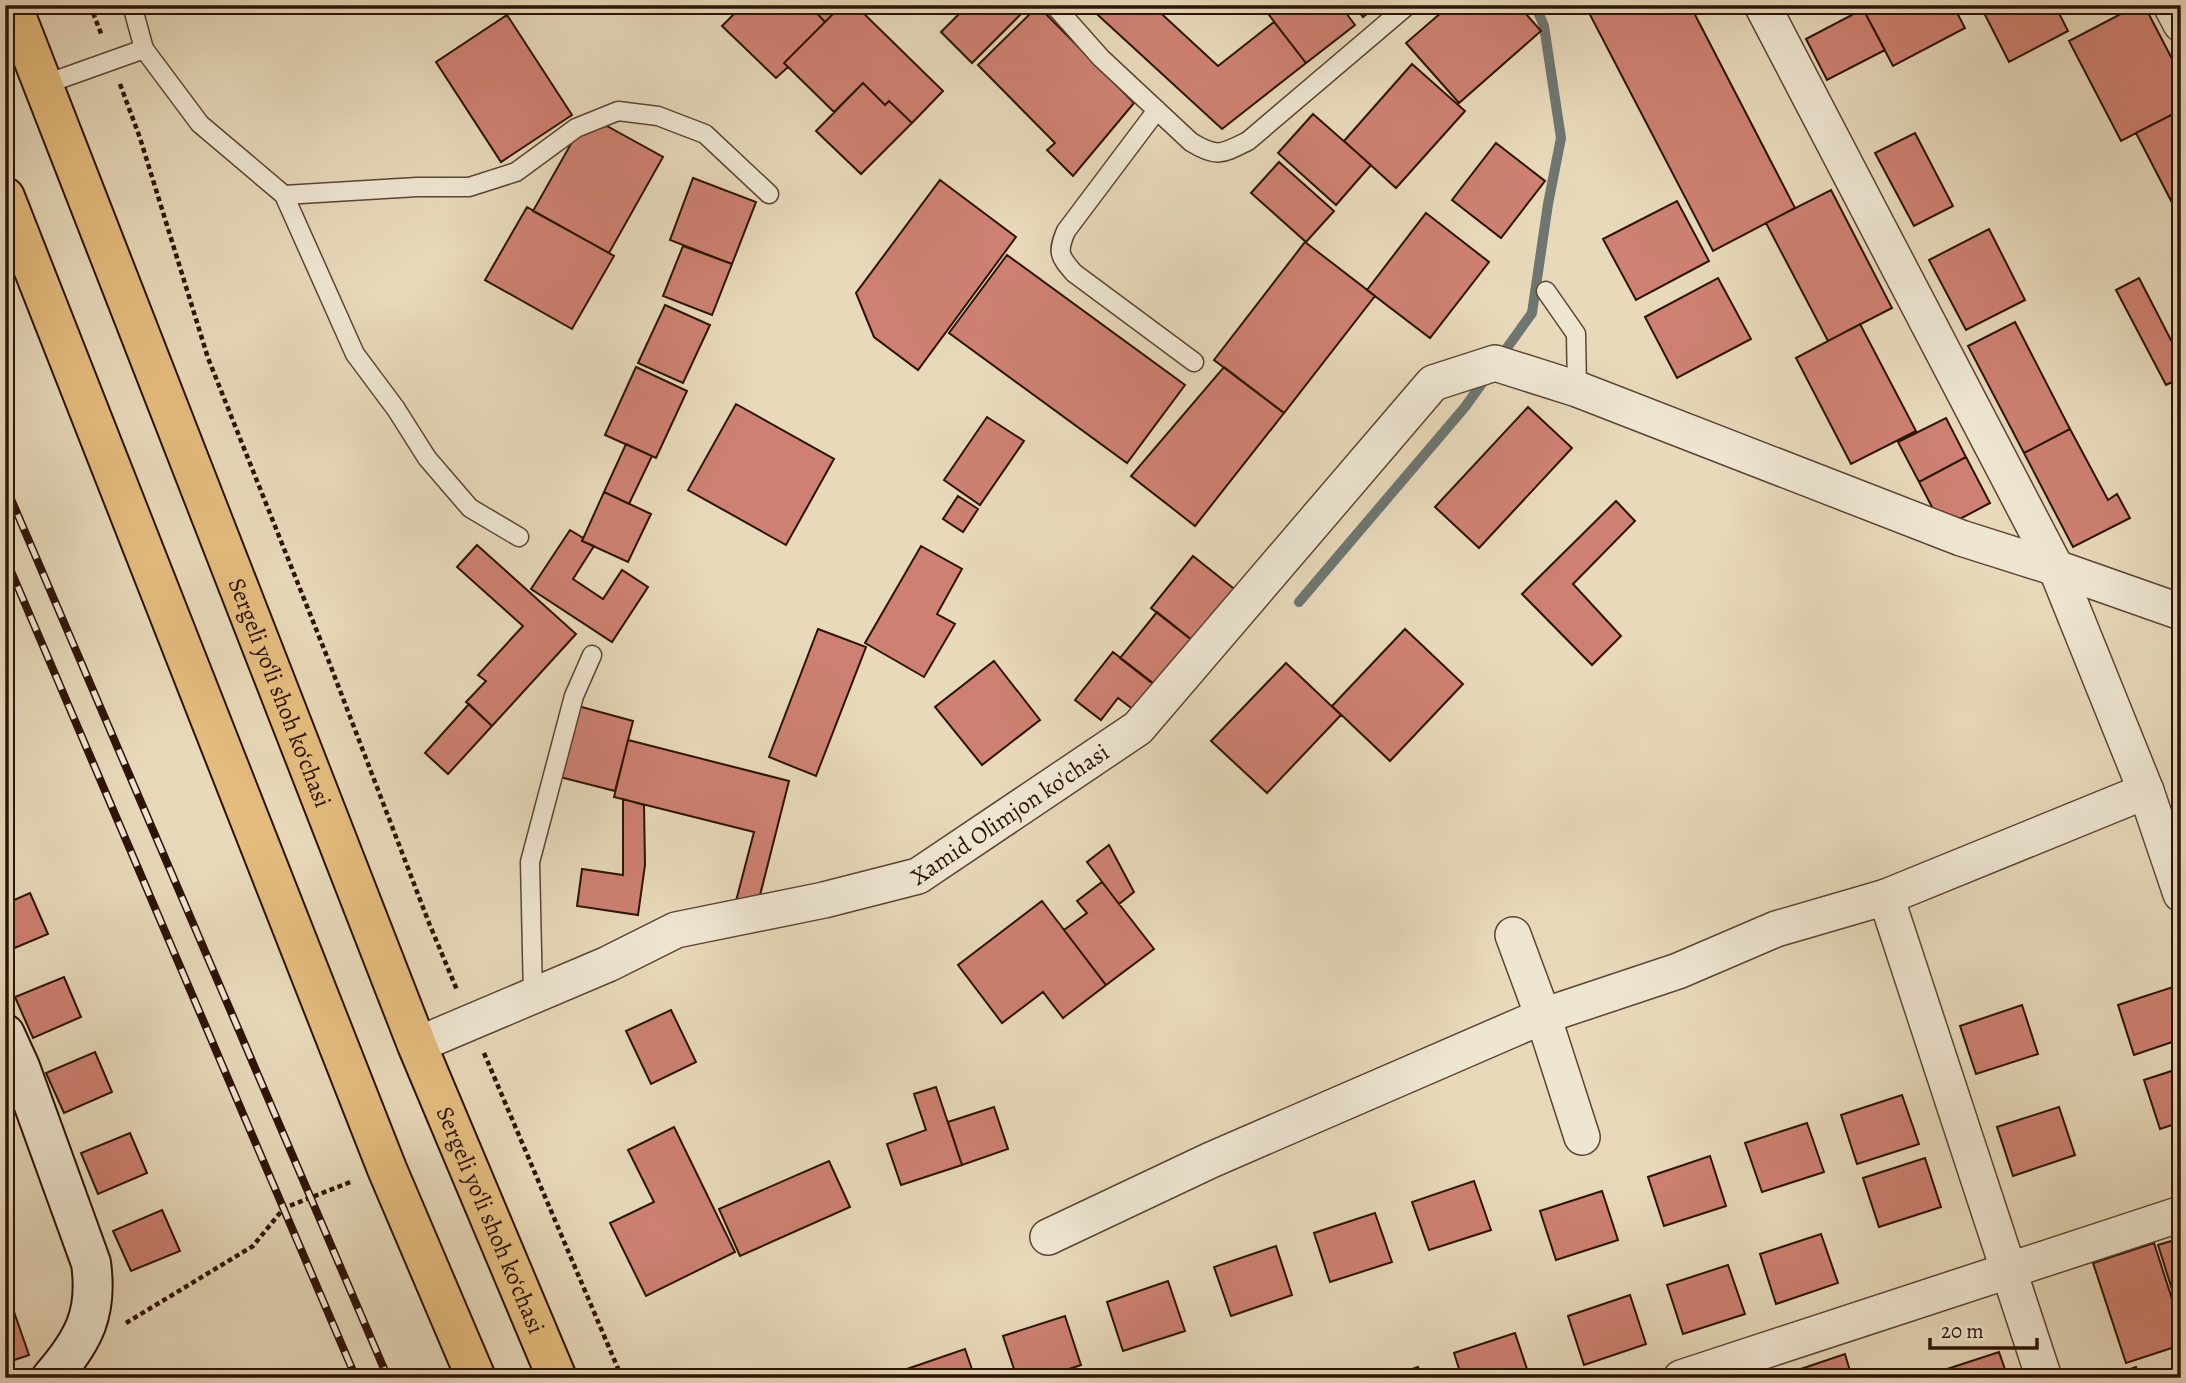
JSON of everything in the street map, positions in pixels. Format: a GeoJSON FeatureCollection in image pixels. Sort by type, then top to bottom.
{"type":"FeatureCollection","features":[{"type":"Feature","properties":{"kind":"main road","name":"Sergeli yo‘li shoh ko‘chasi"},"geometry":{"type":"LineString","coordinates":[[12,5],[417,1045],[557,1378]]}},
{"type":"Feature","properties":{"kind":"main road"},"geometry":{"type":"LineString","coordinates":[[5,197],[387,1170],[476,1378]]}},
{"type":"Feature","properties":{"kind":"street"},"geometry":{"type":"LineString","coordinates":[[1762,5],[2056,568],[2146,791],[2169,822],[2181,894]]}},
{"type":"Feature","properties":{"kind":"street"},"geometry":{"type":"LineString","coordinates":[[2171,5],[2181,24]]}},
{"type":"Feature","properties":{"kind":"street","name":"Xamid Olimjon ko'chasi"},"geometry":{"type":"LineString","coordinates":[[417,1045],[608,964],[676,930],[918,876],[1138,728],[1433,383],[1491,368],[1577,389]]}},
{"type":"Feature","properties":{"kind":"street"},"geometry":{"type":"LineString","coordinates":[[1577,389],[1961,538],[2181,612]]}},
{"type":"Feature","properties":{"kind":"street"},"geometry":{"type":"LineString","coordinates":[[1048,1237],[1211,1160],[1543,1016],[1678,971],[1776,929],[1886,897],[2146,791]]}},
{"type":"Feature","properties":{"kind":"street"},"geometry":{"type":"LineString","coordinates":[[1886,897],[2044,1378]]}},
{"type":"Feature","properties":{"kind":"street"},"geometry":{"type":"LineString","coordinates":[[1513,935],[1543,1016],[1582,1138]]}},
{"type":"Feature","properties":{"kind":"street"},"geometry":{"type":"LineString","coordinates":[[5,1034],[20,1068],[90,1262],[93,1283],[93,1302],[88,1322],[68,1358],[51,1378]]}},
{"type":"Feature","properties":{"kind":"street"},"geometry":{"type":"LineString","coordinates":[[1681,1378],[1750,1367],[2009,1270],[2181,1214]]}},
{"type":"Feature","properties":{"kind":"lane"},"geometry":{"type":"LineString","coordinates":[[132,5],[144,49],[200,124],[284,195],[355,354],[397,409],[428,458],[470,508],[519,537]]}},
{"type":"Feature","properties":{"kind":"lane"},"geometry":{"type":"LineString","coordinates":[[1054,5],[1101,58],[1191,142],[1207,152],[1225,153],[1248,141],[1408,5]]}},
{"type":"Feature","properties":{"kind":"lane"},"geometry":{"type":"LineString","coordinates":[[43,85],[144,49]]}},
{"type":"Feature","properties":{"kind":"lane"},"geometry":{"type":"LineString","coordinates":[[1157,110],[1066,231],[1060,245],[1062,259],[1074,273],[1194,362]]}},
{"type":"Feature","properties":{"kind":"lane"},"geometry":{"type":"LineString","coordinates":[[284,195],[418,187],[469,187],[516,172],[576,128],[618,111],[658,116],[705,134],[769,194]]}},
{"type":"Feature","properties":{"kind":"lane"},"geometry":{"type":"LineString","coordinates":[[1546,291],[1576,334],[1577,389]]}},
{"type":"Feature","properties":{"kind":"lane"},"geometry":{"type":"LineString","coordinates":[[533,996],[530,862],[574,696],[592,656]]}},
{"type":"Feature","properties":{"kind":"path"},"geometry":{"type":"LineString","coordinates":[[90,5],[140,138],[208,358],[429,923],[622,1378]]}},
{"type":"Feature","properties":{"kind":"path"},"geometry":{"type":"LineString","coordinates":[[88,1322],[118,1328],[253,1246],[284,1208],[310,1196],[387,1170]]}},
{"type":"Feature","properties":{"kind":"building"},"geometry":{"type":"Polygon","coordinates":[[[743,5],[809,5],[825,22],[784,63],[788,67],[776,78],[722,26],[743,5]]]}},
{"type":"Feature","properties":{"kind":"building"},"geometry":{"type":"Polygon","coordinates":[[[809,5],[842,5],[825,22],[809,5]]]}},
{"type":"Feature","properties":{"kind":"building"},"geometry":{"type":"Polygon","coordinates":[[[842,5],[855,5],[943,91],[912,123],[889,101],[885,105],[863,83],[834,112],[784,63],[842,5]]]}},
{"type":"Feature","properties":{"kind":"building"},"geometry":{"type":"Polygon","coordinates":[[[968,5],[1030,5],[972,63],[941,32],[968,5]]]}},
{"type":"Feature","properties":{"kind":"building"},"geometry":{"type":"Polygon","coordinates":[[[1087,5],[1152,5],[1218,66],[1274,22],[1306,63],[1222,129],[1087,5]]]}},
{"type":"Feature","properties":{"kind":"building"},"geometry":{"type":"Polygon","coordinates":[[[1282,5],[1340,5],[1355,25],[1306,63],[1269,15],[1282,5]]]}},
{"type":"Feature","properties":{"kind":"building"},"geometry":{"type":"Polygon","coordinates":[[[1354,5],[1378,5],[1363,17],[1354,5]]]}},
{"type":"Feature","properties":{"kind":"building"},"geometry":{"type":"Polygon","coordinates":[[[1450,5],[1518,5],[1541,31],[1459,103],[1406,43],[1450,5]]]}},
{"type":"Feature","properties":{"kind":"building"},"geometry":{"type":"Polygon","coordinates":[[[1594,5],[1690,5],[1795,208],[1713,251],[1587,9],[1594,5]]]}},
{"type":"Feature","properties":{"kind":"building"},"geometry":{"type":"Polygon","coordinates":[[[1871,5],[1953,5],[1965,28],[1893,66],[1863,9],[1871,5]]]}},
{"type":"Feature","properties":{"kind":"building"},"geometry":{"type":"Polygon","coordinates":[[[1980,5],[2055,5],[2068,31],[2009,62],[1980,5]]]}},
{"type":"Feature","properties":{"kind":"building"},"geometry":{"type":"Polygon","coordinates":[[[2138,5],[2144,5],[2181,76],[2181,110],[2121,141],[2069,41],[2138,5]]]}},
{"type":"Feature","properties":{"kind":"building"},"geometry":{"type":"Polygon","coordinates":[[[1038,6],[1134,103],[1073,176],[1047,150],[1055,143],[978,65],[1038,6]]]}},
{"type":"Feature","properties":{"kind":"building"},"geometry":{"type":"Polygon","coordinates":[[[1863,9],[1885,50],[1827,80],[1806,39],[1863,9]]]}},
{"type":"Feature","properties":{"kind":"building"},"geometry":{"type":"Polygon","coordinates":[[[507,15],[572,115],[501,162],[436,62],[507,15]]]}},
{"type":"Feature","properties":{"kind":"building"},"geometry":{"type":"Polygon","coordinates":[[[1412,64],[1465,111],[1396,188],[1344,141],[1412,64]]]}},
{"type":"Feature","properties":{"kind":"building"},"geometry":{"type":"Polygon","coordinates":[[[863,83],[885,105],[889,101],[912,123],[861,174],[816,131],[863,83]]]}},
{"type":"Feature","properties":{"kind":"building"},"geometry":{"type":"Polygon","coordinates":[[[2181,110],[2181,220],[2136,133],[2181,110]]]}},
{"type":"Feature","properties":{"kind":"building"},"geometry":{"type":"Polygon","coordinates":[[[1313,114],[1371,165],[1336,205],[1278,153],[1313,114]]]}},
{"type":"Feature","properties":{"kind":"building"},"geometry":{"type":"Polygon","coordinates":[[[607,126],[663,157],[609,253],[533,211],[576,135],[607,126]]]}},
{"type":"Feature","properties":{"kind":"building"},"geometry":{"type":"Polygon","coordinates":[[[1915,133],[1953,206],[1914,226],[1875,153],[1915,133]]]}},
{"type":"Feature","properties":{"kind":"building"},"geometry":{"type":"Polygon","coordinates":[[[1496,143],[1545,181],[1501,238],[1452,200],[1496,143]]]}},
{"type":"Feature","properties":{"kind":"building"},"geometry":{"type":"Polygon","coordinates":[[[1279,162],[1334,211],[1306,242],[1251,193],[1279,162]]]}},
{"type":"Feature","properties":{"kind":"building"},"geometry":{"type":"Polygon","coordinates":[[[693,178],[756,202],[732,264],[670,240],[693,178]]]}},
{"type":"Feature","properties":{"kind":"building"},"geometry":{"type":"Polygon","coordinates":[[[940,180],[1016,237],[918,370],[874,337],[856,293],[940,180]]]}},
{"type":"Feature","properties":{"kind":"building"},"geometry":{"type":"Polygon","coordinates":[[[1831,190],[1892,308],[1828,341],[1766,223],[1831,190]]]}},
{"type":"Feature","properties":{"kind":"building"},"geometry":{"type":"Polygon","coordinates":[[[1677,201],[1709,261],[1636,300],[1603,239],[1677,201]]]}},
{"type":"Feature","properties":{"kind":"building"},"geometry":{"type":"Polygon","coordinates":[[[527,207],[614,256],[572,329],[485,280],[527,207]]]}},
{"type":"Feature","properties":{"kind":"building"},"geometry":{"type":"Polygon","coordinates":[[[1426,213],[1489,262],[1430,338],[1367,290],[1426,213]]]}},
{"type":"Feature","properties":{"kind":"building"},"geometry":{"type":"Polygon","coordinates":[[[1989,229],[2025,300],[1966,330],[1929,260],[1989,229]]]}},
{"type":"Feature","properties":{"kind":"building"},"geometry":{"type":"Polygon","coordinates":[[[1305,242],[1375,296],[1284,413],[1214,360],[1305,242]]]}},
{"type":"Feature","properties":{"kind":"building"},"geometry":{"type":"Polygon","coordinates":[[[683,246],[732,264],[712,315],[663,296],[683,246]]]}},
{"type":"Feature","properties":{"kind":"building"},"geometry":{"type":"Polygon","coordinates":[[[1007,255],[1185,385],[1127,463],[949,333],[1007,255]]]}},
{"type":"Feature","properties":{"kind":"building"},"geometry":{"type":"Polygon","coordinates":[[[1718,278],[1751,339],[1677,378],[1645,317],[1718,278]]]}},
{"type":"Feature","properties":{"kind":"building"},"geometry":{"type":"Polygon","coordinates":[[[2139,278],[2173,344],[2181,341],[2181,378],[2166,385],[2116,290],[2139,278]]]}},
{"type":"Feature","properties":{"kind":"building"},"geometry":{"type":"Polygon","coordinates":[[[665,305],[710,325],[683,383],[638,363],[665,305]]]}},
{"type":"Feature","properties":{"kind":"building"},"geometry":{"type":"Polygon","coordinates":[[[2015,322],[2070,429],[2024,453],[1968,346],[2015,322]]]}},
{"type":"Feature","properties":{"kind":"building"},"geometry":{"type":"Polygon","coordinates":[[[1860,324],[1916,431],[1851,464],[1796,358],[1860,324]]]}},
{"type":"Feature","properties":{"kind":"building"},"geometry":{"type":"Polygon","coordinates":[[[636,367],[687,391],[656,458],[605,435],[636,367]]]}},
{"type":"Feature","properties":{"kind":"building"},"geometry":{"type":"Polygon","coordinates":[[[1224,367],[1284,413],[1195,526],[1131,476],[1224,367]]]}},
{"type":"Feature","properties":{"kind":"building"},"geometry":{"type":"Polygon","coordinates":[[[736,404],[834,459],[786,545],[688,490],[736,404]]]}},
{"type":"Feature","properties":{"kind":"building"},"geometry":{"type":"Polygon","coordinates":[[[1528,407],[1572,448],[1479,548],[1435,507],[1528,407]]]}},
{"type":"Feature","properties":{"kind":"building"},"geometry":{"type":"Polygon","coordinates":[[[987,417],[1024,441],[980,505],[944,480],[987,417]]]}},
{"type":"Feature","properties":{"kind":"building"},"geometry":{"type":"Polygon","coordinates":[[[1946,418],[1966,457],[1919,482],[1898,442],[1946,418]]]}},
{"type":"Feature","properties":{"kind":"building"},"geometry":{"type":"Polygon","coordinates":[[[2070,429],[2108,500],[2117,494],[2130,518],[2073,547],[2024,453],[2070,429]]]}},
{"type":"Feature","properties":{"kind":"building"},"geometry":{"type":"Polygon","coordinates":[[[626,444],[652,456],[629,504],[604,492],[626,444]]]}},
{"type":"Feature","properties":{"kind":"building"},"geometry":{"type":"Polygon","coordinates":[[[1966,457],[1990,503],[1943,528],[1919,482],[1966,457]]]}},
{"type":"Feature","properties":{"kind":"building"},"geometry":{"type":"Polygon","coordinates":[[[604,492],[651,514],[628,562],[582,541],[604,492]]]}},
{"type":"Feature","properties":{"kind":"building"},"geometry":{"type":"Polygon","coordinates":[[[958,496],[978,509],[963,532],[943,519],[958,496]]]}},
{"type":"Feature","properties":{"kind":"building"},"geometry":{"type":"Polygon","coordinates":[[[1616,501],[1635,521],[1573,584],[1621,636],[1592,665],[1522,594],[1616,501]]]}},
{"type":"Feature","properties":{"kind":"building"},"geometry":{"type":"Polygon","coordinates":[[[570,530],[583,538],[582,541],[594,546],[573,579],[603,599],[622,570],[648,587],[612,642],[531,589],[570,530]]]}},
{"type":"Feature","properties":{"kind":"building"},"geometry":{"type":"Polygon","coordinates":[[[477,545],[576,634],[492,726],[466,702],[486,681],[478,675],[523,626],[457,567],[477,545]]]}},
{"type":"Feature","properties":{"kind":"building"},"geometry":{"type":"Polygon","coordinates":[[[921,546],[962,569],[937,614],[955,624],[924,677],[865,643],[921,546]]]}},
{"type":"Feature","properties":{"kind":"building"},"geometry":{"type":"Polygon","coordinates":[[[1193,556],[1238,592],[1197,644],[1151,608],[1193,556]]]}},
{"type":"Feature","properties":{"kind":"building"},"geometry":{"type":"Polygon","coordinates":[[[1157,612],[1197,644],[1161,690],[1120,658],[1157,612]]]}},
{"type":"Feature","properties":{"kind":"building"},"geometry":{"type":"Polygon","coordinates":[[[818,629],[866,647],[816,776],[769,757],[818,629]]]}},
{"type":"Feature","properties":{"kind":"building"},"geometry":{"type":"Polygon","coordinates":[[[1405,629],[1463,684],[1390,761],[1332,706],[1405,629]]]}},
{"type":"Feature","properties":{"kind":"building"},"geometry":{"type":"Polygon","coordinates":[[[1113,652],[1158,687],[1138,713],[1118,698],[1101,720],[1075,700],[1113,652]]]}},
{"type":"Feature","properties":{"kind":"building"},"geometry":{"type":"Polygon","coordinates":[[[994,661],[1040,720],[982,765],[935,707],[994,661]]]}},
{"type":"Feature","properties":{"kind":"building"},"geometry":{"type":"Polygon","coordinates":[[[1286,663],[1341,715],[1267,793],[1211,741],[1286,663]]]}},
{"type":"Feature","properties":{"kind":"building"},"geometry":{"type":"Polygon","coordinates":[[[469,704],[492,726],[448,774],[425,753],[469,704]]]}},
{"type":"Feature","properties":{"kind":"building"},"geometry":{"type":"Polygon","coordinates":[[[578,706],[633,721],[615,791],[560,777],[578,706]]]}},
{"type":"Feature","properties":{"kind":"building"},"geometry":{"type":"Polygon","coordinates":[[[628,740],[789,781],[757,907],[736,901],[754,832],[614,797],[628,740]]]}},
{"type":"Feature","properties":{"kind":"building"},"geometry":{"type":"Polygon","coordinates":[[[623,799],[644,805],[645,865],[638,915],[577,906],[582,869],[623,875],[623,799]]]}},
{"type":"Feature","properties":{"kind":"building"},"geometry":{"type":"Polygon","coordinates":[[[1109,845],[1134,892],[1119,904],[1087,862],[1109,845]]]}},
{"type":"Feature","properties":{"kind":"building"},"geometry":{"type":"Polygon","coordinates":[[[1102,882],[1154,949],[1106,985],[1064,930],[1087,913],[1077,901],[1102,882]]]}},
{"type":"Feature","properties":{"kind":"building"},"geometry":{"type":"Polygon","coordinates":[[[30,893],[48,934],[5,952],[5,904],[30,893]]]}},
{"type":"Feature","properties":{"kind":"building"},"geometry":{"type":"Polygon","coordinates":[[[1042,901],[1106,985],[1063,1018],[1043,992],[1002,1023],[958,965],[1042,901]]]}},
{"type":"Feature","properties":{"kind":"building"},"geometry":{"type":"Polygon","coordinates":[[[64,977],[81,1017],[33,1038],[15,997],[64,977]]]}},
{"type":"Feature","properties":{"kind":"building"},"geometry":{"type":"Polygon","coordinates":[[[2179,985],[2181,1039],[2134,1055],[2118,1005],[2179,985]]]}},
{"type":"Feature","properties":{"kind":"building"},"geometry":{"type":"Polygon","coordinates":[[[2022,1005],[2038,1054],[1976,1074],[1960,1026],[2022,1005]]]}},
{"type":"Feature","properties":{"kind":"building"},"geometry":{"type":"Polygon","coordinates":[[[671,1010],[696,1062],[651,1084],[626,1031],[671,1010]]]}},
{"type":"Feature","properties":{"kind":"building"},"geometry":{"type":"Polygon","coordinates":[[[95,1052],[112,1092],[64,1113],[46,1073],[95,1052]]]}},
{"type":"Feature","properties":{"kind":"building"},"geometry":{"type":"Polygon","coordinates":[[[2181,1068],[2181,1122],[2160,1129],[2144,1080],[2181,1068]]]}},
{"type":"Feature","properties":{"kind":"building"},"geometry":{"type":"Polygon","coordinates":[[[936,1087],[962,1165],[901,1185],[887,1144],[926,1130],[914,1094],[936,1087]]]}},
{"type":"Feature","properties":{"kind":"building"},"geometry":{"type":"Polygon","coordinates":[[[1902,1095],[1919,1144],[1857,1164],[1841,1115],[1902,1095]]]}},
{"type":"Feature","properties":{"kind":"building"},"geometry":{"type":"Polygon","coordinates":[[[994,1107],[1008,1149],[962,1165],[948,1122],[994,1107]]]}},
{"type":"Feature","properties":{"kind":"building"},"geometry":{"type":"Polygon","coordinates":[[[2059,1107],[2075,1155],[2013,1176],[1997,1127],[2059,1107]]]}},
{"type":"Feature","properties":{"kind":"building"},"geometry":{"type":"Polygon","coordinates":[[[1807,1123],[1824,1172],[1762,1192],[1745,1143],[1807,1123]]]}},
{"type":"Feature","properties":{"kind":"building"},"geometry":{"type":"Polygon","coordinates":[[[674,1127],[735,1252],[646,1296],[610,1223],[654,1202],[628,1150],[674,1127]]]}},
{"type":"Feature","properties":{"kind":"building"},"geometry":{"type":"Polygon","coordinates":[[[130,1133],[147,1173],[98,1194],[81,1153],[130,1133]]]}},
{"type":"Feature","properties":{"kind":"building"},"geometry":{"type":"Polygon","coordinates":[[[1710,1156],[1726,1206],[1664,1226],[1648,1177],[1710,1156]]]}},
{"type":"Feature","properties":{"kind":"building"},"geometry":{"type":"Polygon","coordinates":[[[1925,1158],[1941,1207],[1879,1227],[1863,1178],[1925,1158]]]}},
{"type":"Feature","properties":{"kind":"building"},"geometry":{"type":"Polygon","coordinates":[[[829,1161],[850,1207],[740,1256],[719,1209],[829,1161]]]}},
{"type":"Feature","properties":{"kind":"building"},"geometry":{"type":"Polygon","coordinates":[[[1474,1181],[1491,1230],[1429,1250],[1412,1202],[1474,1181]]]}},
{"type":"Feature","properties":{"kind":"building"},"geometry":{"type":"Polygon","coordinates":[[[1602,1191],[1618,1240],[1556,1260],[1540,1211],[1602,1191]]]}},
{"type":"Feature","properties":{"kind":"building"},"geometry":{"type":"Polygon","coordinates":[[[162,1210],[180,1251],[131,1271],[113,1231],[162,1210]]]}},
{"type":"Feature","properties":{"kind":"building"},"geometry":{"type":"Polygon","coordinates":[[[1375,1213],[1392,1262],[1330,1282],[1314,1233],[1375,1213]]]}},
{"type":"Feature","properties":{"kind":"building"},"geometry":{"type":"Polygon","coordinates":[[[1821,1234],[1838,1283],[1776,1304],[1760,1254],[1821,1234]]]}},
{"type":"Feature","properties":{"kind":"building"},"geometry":{"type":"Polygon","coordinates":[[[2181,1238],[2181,1300],[2176,1302],[2158,1245],[2181,1238]]]}},
{"type":"Feature","properties":{"kind":"building"},"geometry":{"type":"Polygon","coordinates":[[[2154,1243],[2181,1327],[2181,1345],[2126,1363],[2093,1263],[2154,1243]]]}},
{"type":"Feature","properties":{"kind":"building"},"geometry":{"type":"Polygon","coordinates":[[[1276,1246],[1292,1295],[1231,1316],[1214,1267],[1276,1246]]]}},
{"type":"Feature","properties":{"kind":"building"},"geometry":{"type":"Polygon","coordinates":[[[1728,1265],[1745,1314],[1683,1334],[1667,1285],[1728,1265]]]}},
{"type":"Feature","properties":{"kind":"building"},"geometry":{"type":"Polygon","coordinates":[[[1168,1281],[1185,1331],[1123,1351],[1107,1302],[1168,1281]]]}},
{"type":"Feature","properties":{"kind":"building"},"geometry":{"type":"Polygon","coordinates":[[[1630,1295],[1646,1344],[1584,1365],[1568,1316],[1630,1295]]]}},
{"type":"Feature","properties":{"kind":"building"},"geometry":{"type":"Polygon","coordinates":[[[12,1306],[29,1355],[5,1363],[5,1309],[12,1306]]]}},
{"type":"Feature","properties":{"kind":"building"},"geometry":{"type":"Polygon","coordinates":[[[1065,1316],[1081,1365],[1042,1378],[1017,1378],[1003,1336],[1065,1316]]]}},
{"type":"Feature","properties":{"kind":"building"},"geometry":{"type":"Polygon","coordinates":[[[1515,1333],[1530,1378],[1462,1378],[1454,1353],[1515,1333]]]}},
{"type":"Feature","properties":{"kind":"building"},"geometry":{"type":"Polygon","coordinates":[[[965,1349],[975,1378],[906,1378],[904,1370],[965,1349]]]}},
{"type":"Feature","properties":{"kind":"building"},"geometry":{"type":"Polygon","coordinates":[[[1999,1352],[2008,1378],[1940,1378],[1938,1372],[1999,1352]]]}},
{"type":"Feature","properties":{"kind":"building"},"geometry":{"type":"Polygon","coordinates":[[[1845,1354],[1852,1378],[1784,1378],[1783,1375],[1845,1354]]]}},
{"type":"Feature","properties":{"kind":"building"},"geometry":{"type":"Polygon","coordinates":[[[1418,1367],[1421,1378],[1385,1378],[1418,1367]]]}},
{"type":"Feature","properties":{"kind":"building"},"geometry":{"type":"Polygon","coordinates":[[[2136,1367],[2140,1378],[2104,1378],[2136,1367]]]}},
{"type":"Feature","properties":{"kind":"waterway"},"geometry":{"type":"LineString","coordinates":[[1499,359],[1532,313],[1561,138],[1544,26],[1535,5]]}},
{"type":"Feature","properties":{"kind":"waterway"},"geometry":{"type":"LineString","coordinates":[[1299,602],[1465,407],[1488,375]]}},
{"type":"Feature","properties":{"kind":"railway"},"geometry":{"type":"LineString","coordinates":[[5,485],[388,1378]]}},
{"type":"Feature","properties":{"kind":"railway"},"geometry":{"type":"LineString","coordinates":[[5,557],[356,1378]]}}]}
